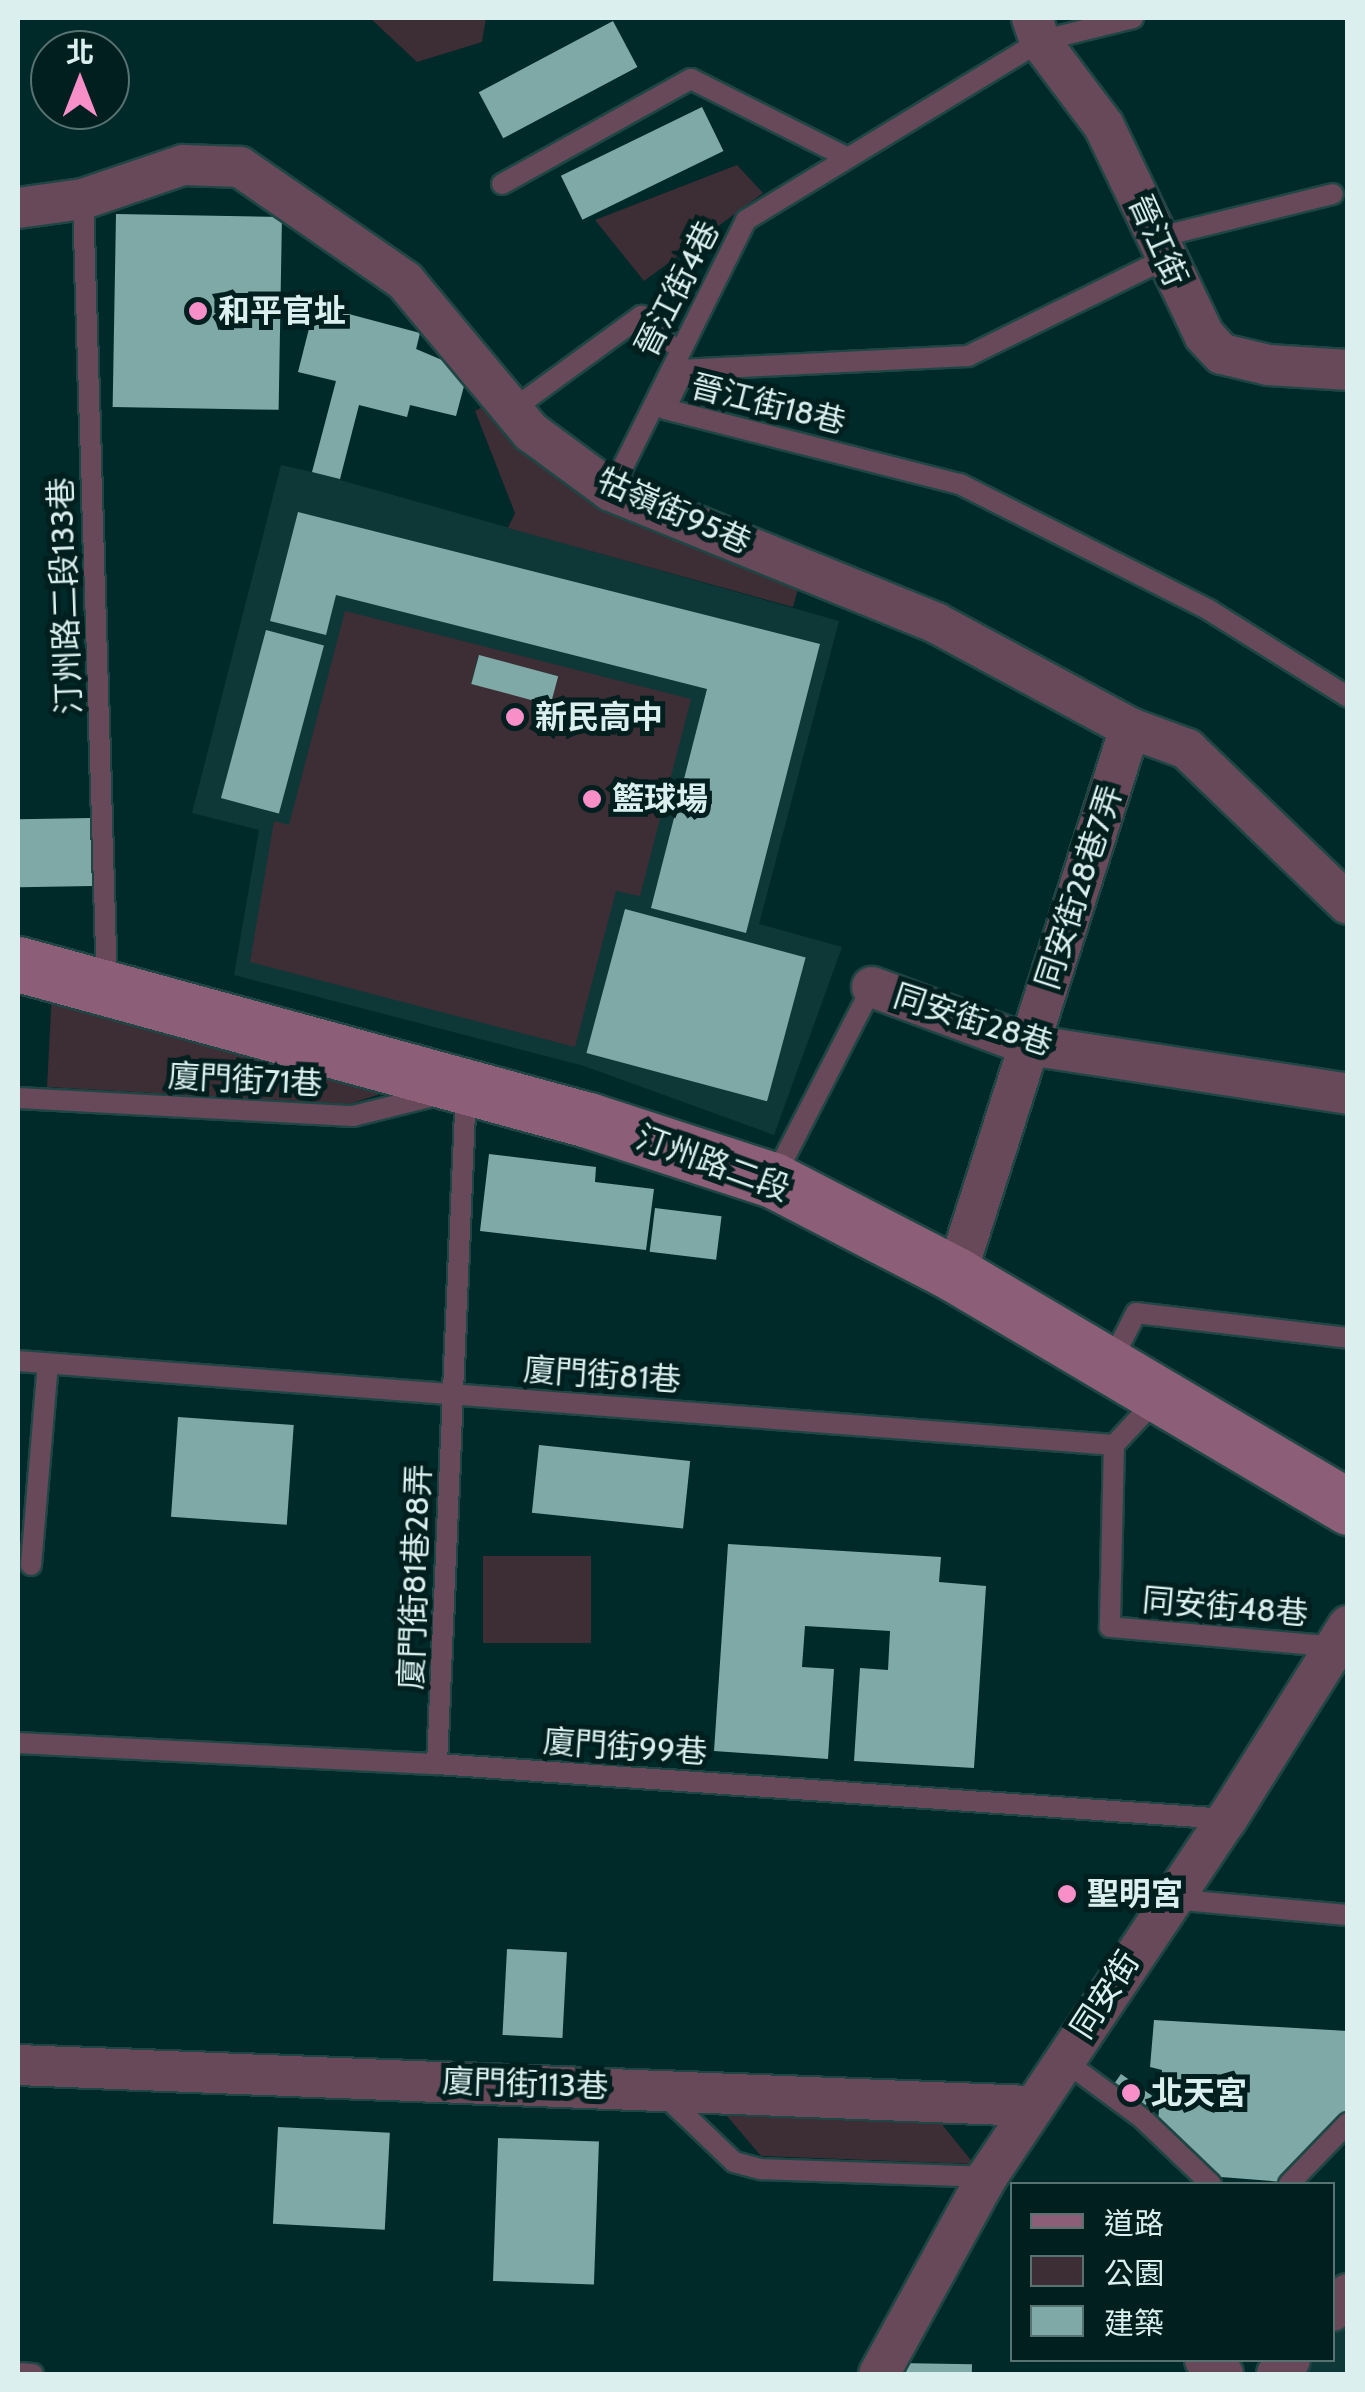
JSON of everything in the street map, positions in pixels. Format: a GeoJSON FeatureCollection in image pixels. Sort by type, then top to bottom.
{"type":"FeatureCollection","features":[{"type":"Feature","properties":{"kind":"street","name":"晉江街"},"geometry":{"type":"LineString","coordinates":[[1036,29],[1104,126],[1188,309],[1222,354],[1270,365],[1348,370]]}},
{"type":"Feature","properties":{"kind":"street","name":"牯嶺街95巷"},"geometry":{"type":"LineString","coordinates":[[18,208],[84,199],[183,165],[240,168],[405,282],[531,432],[611,490],[936,624],[1130,728],[1186,749],[1348,904]]}},
{"type":"Feature","properties":{"kind":"street","name":"同安街28巷7弄"},"geometry":{"type":"LineString","coordinates":[[956,1275],[1130,728]]}},
{"type":"Feature","properties":{"kind":"street","name":"汀州路二段"},"geometry":{"type":"LineString","coordinates":[[18,964],[107,992],[466,1088],[773,1180],[956,1275],[1348,1507]]}},
{"type":"Feature","properties":{"kind":"street","name":"同安街28巷"},"geometry":{"type":"LineString","coordinates":[[872,987],[1028,1044],[1348,1094]]}},
{"type":"Feature","properties":{"kind":"street","name":"同安街"},"geometry":{"type":"LineString","coordinates":[[879,2374],[1000,2188],[1032,2106],[1169,1898],[1228,1820],[1342,1636]]}},
{"type":"Feature","properties":{"kind":"street","name":"廈門街113巷"},"geometry":{"type":"LineString","coordinates":[[18,2065],[1032,2106]]}},
{"type":"Feature","properties":{"kind":"lane","name":"晉江街4巷"},"geometry":{"type":"LineString","coordinates":[[611,490],[746,220],[1036,29],[1133,18]]}},
{"type":"Feature","properties":{"kind":"lane"},"geometry":{"type":"LineString","coordinates":[[502,184],[692,79],[844,156]]}},
{"type":"Feature","properties":{"kind":"lane"},"geometry":{"type":"LineString","coordinates":[[1163,248],[1333,194]]}},
{"type":"Feature","properties":{"kind":"lane","name":"汀州路二段133巷"},"geometry":{"type":"LineString","coordinates":[[84,199],[107,992]]}},
{"type":"Feature","properties":{"kind":"lane","name":"晉江街18巷"},"geometry":{"type":"LineString","coordinates":[[1163,248],[968,356],[684,370],[665,409],[960,484],[1209,610],[1348,696]]}},
{"type":"Feature","properties":{"kind":"lane"},"geometry":{"type":"LineString","coordinates":[[512,410],[641,316],[666,342]]}},
{"type":"Feature","properties":{"kind":"lane","name":"同安街28巷"},"geometry":{"type":"LineString","coordinates":[[773,1180],[872,987]]}},
{"type":"Feature","properties":{"kind":"lane","name":"廈門街71巷"},"geometry":{"type":"LineString","coordinates":[[18,1098],[353,1116],[466,1088]]}},
{"type":"Feature","properties":{"kind":"lane","name":"廈門街81巷28弄"},"geometry":{"type":"LineString","coordinates":[[437,1764],[466,1088]]}},
{"type":"Feature","properties":{"kind":"lane"},"geometry":{"type":"LineString","coordinates":[[1109,1367],[1136,1313],[1348,1338]]}},
{"type":"Feature","properties":{"kind":"lane","name":"廈門街81巷"},"geometry":{"type":"LineString","coordinates":[[18,1361],[1114,1445]]}},
{"type":"Feature","properties":{"kind":"lane"},"geometry":{"type":"LineString","coordinates":[[30,1565],[48,1364]]}},
{"type":"Feature","properties":{"kind":"lane"},"geometry":{"type":"LineString","coordinates":[[1114,1445],[1160,1396]]}},
{"type":"Feature","properties":{"kind":"lane","name":"同安街48巷"},"geometry":{"type":"LineString","coordinates":[[1114,1445],[1110,1627],[1342,1636]]}},
{"type":"Feature","properties":{"kind":"lane","name":"廈門街99巷"},"geometry":{"type":"LineString","coordinates":[[18,1743],[437,1764],[1228,1820]]}},
{"type":"Feature","properties":{"kind":"lane"},"geometry":{"type":"LineString","coordinates":[[1169,1898],[1348,1915]]}},
{"type":"Feature","properties":{"kind":"lane"},"geometry":{"type":"LineString","coordinates":[[1062,2060],[1143,2119],[1209,2182]]}},
{"type":"Feature","properties":{"kind":"lane"},"geometry":{"type":"LineString","coordinates":[[659,2090],[734,2162],[761,2168],[1000,2188]]}},
{"type":"Feature","properties":{"kind":"lane"},"geometry":{"type":"LineString","coordinates":[[1291,2182],[1348,2122]]}},
{"type":"Feature","properties":{"kind":"lane"},"geometry":{"type":"LineString","coordinates":[[18,2373],[34,2374]]}},
{"type":"Feature","properties":{"kind":"shaded area","name":"新民高中"},"geometry":{"type":"Polygon","coordinates":[[[315,305],[420,333],[417,349],[468,371],[456,416],[411,405],[407,417],[359,405],[340,480],[839,621],[759,924],[842,947],[774,1135],[584,1066],[234,975],[259,830],[192,813],[281,465],[312,472],[336,382],[298,372],[315,305]]]}},
{"type":"Feature","properties":{"kind":"shaded area"},"geometry":{"type":"Polygon","coordinates":[[[1347,2320],[1347,2374],[1299,2374],[1310,2362],[1335,2362],[1335,2335],[1347,2320]]]}},
{"type":"Feature","properties":{"kind":"green space"},"geometry":{"type":"Polygon","coordinates":[[[370,18],[486,18],[482,42],[417,62],[370,18]]]}},
{"type":"Feature","properties":{"kind":"green space"},"geometry":{"type":"Polygon","coordinates":[[[737,165],[763,193],[644,281],[595,220],[737,165]]]}},
{"type":"Feature","properties":{"kind":"green space"},"geometry":{"type":"Polygon","coordinates":[[[495,400],[801,578],[793,607],[508,528],[515,513],[475,411],[495,400]]]}},
{"type":"Feature","properties":{"kind":"green space"},"geometry":{"type":"Polygon","coordinates":[[[345,611],[691,699],[640,896],[616,891],[575,1047],[250,962],[274,821],[289,825],[345,611]],[[478,656],[471,684],[551,703],[558,676],[478,656]]]}},
{"type":"Feature","properties":{"kind":"green space"},"geometry":{"type":"Polygon","coordinates":[[[52,992],[407,1085],[350,1104],[47,1087],[52,992]]]}},
{"type":"Feature","properties":{"kind":"green space"},"geometry":{"type":"Polygon","coordinates":[[[483,1556],[591,1556],[591,1643],[483,1643],[483,1556]]]}},
{"type":"Feature","properties":{"kind":"green space"},"geometry":{"type":"Polygon","coordinates":[[[715,2102],[932,2112],[974,2164],[761,2156],[715,2102]]]}},
{"type":"Feature","properties":{"kind":"building"},"geometry":{"type":"Polygon","coordinates":[[[613,21],[637,67],[503,138],[479,92],[613,21]]]}},
{"type":"Feature","properties":{"kind":"building"},"geometry":{"type":"Polygon","coordinates":[[[702,107],[723,151],[582,220],[561,176],[702,107]]]}},
{"type":"Feature","properties":{"kind":"building","name":"和平官址"},"geometry":{"type":"Polygon","coordinates":[[[116,214],[282,217],[279,410],[113,407],[116,214]]]}},
{"type":"Feature","properties":{"kind":"building"},"geometry":{"type":"Polygon","coordinates":[[[315,305],[420,333],[416,349],[468,371],[456,416],[410,405],[407,417],[359,405],[340,479],[312,472],[336,381],[298,372],[315,305]]]}},
{"type":"Feature","properties":{"kind":"building"},"geometry":{"type":"Polygon","coordinates":[[[298,512],[820,644],[746,933],[651,908],[707,689],[336,595],[326,635],[270,621],[298,512]]]}},
{"type":"Feature","properties":{"kind":"building"},"geometry":{"type":"Polygon","coordinates":[[[266,630],[324,646],[279,814],[221,798],[266,630]]]}},
{"type":"Feature","properties":{"kind":"building"},"geometry":{"type":"Polygon","coordinates":[[[479,655],[558,676],[550,705],[471,684],[479,655]]]}},
{"type":"Feature","properties":{"kind":"building"},"geometry":{"type":"Polygon","coordinates":[[[91,818],[92,886],[19,887],[18,819],[91,818]]]}},
{"type":"Feature","properties":{"kind":"building"},"geometry":{"type":"Polygon","coordinates":[[[625,909],[806,957],[767,1101],[586,1053],[625,909]]]}},
{"type":"Feature","properties":{"kind":"building"},"geometry":{"type":"Polygon","coordinates":[[[489,1154],[596,1167],[595,1182],[654,1189],[646,1250],[480,1231],[489,1154]]]}},
{"type":"Feature","properties":{"kind":"building"},"geometry":{"type":"Polygon","coordinates":[[[655,1208],[722,1216],[716,1260],[650,1252],[655,1208]]]}},
{"type":"Feature","properties":{"kind":"building"},"geometry":{"type":"Polygon","coordinates":[[[178,1417],[294,1425],[287,1525],[171,1517],[178,1417]]]}},
{"type":"Feature","properties":{"kind":"building"},"geometry":{"type":"Polygon","coordinates":[[[539,1445],[690,1461],[683,1529],[532,1513],[539,1445]]]}},
{"type":"Feature","properties":{"kind":"building"},"geometry":{"type":"Polygon","coordinates":[[[728,1544],[941,1557],[939,1582],[986,1586],[974,1768],[854,1761],[860,1668],[888,1670],[890,1631],[805,1626],[802,1667],[834,1669],[828,1759],[714,1751],[728,1544]]]}},
{"type":"Feature","properties":{"kind":"building"},"geometry":{"type":"Polygon","coordinates":[[[507,1949],[567,1952],[562,2038],[502,2035],[507,1949]]]}},
{"type":"Feature","properties":{"kind":"building"},"geometry":{"type":"Polygon","coordinates":[[[1154,2020],[1348,2031],[1348,2113],[1283,2182],[1208,2176],[1158,2122],[1162,2070],[1150,2067],[1154,2020]]]}},
{"type":"Feature","properties":{"kind":"building","name":"北天宮"},"geometry":{"type":"Polygon","coordinates":[[[1121,2074],[1152,2096],[1141,2111],[1110,2090],[1121,2074]]]}},
{"type":"Feature","properties":{"kind":"building"},"geometry":{"type":"Polygon","coordinates":[[[278,2127],[390,2133],[385,2230],[273,2224],[278,2127]]]}},
{"type":"Feature","properties":{"kind":"building"},"geometry":{"type":"Polygon","coordinates":[[[498,2138],[599,2142],[594,2284],[493,2281],[498,2138]]]}},
{"type":"Feature","properties":{"kind":"building"},"geometry":{"type":"Polygon","coordinates":[[[897,2363],[972,2364],[972,2374],[897,2374],[897,2363]]]}},
{"type":"Feature","properties":{"kind":"place","name":"和平官址"},"geometry":{"type":"Point","coordinates":[198,311]}},
{"type":"Feature","properties":{"kind":"place","name":"新民高中"},"geometry":{"type":"Point","coordinates":[515,717]}},
{"type":"Feature","properties":{"kind":"place","name":"籃球場"},"geometry":{"type":"Point","coordinates":[592,799]}},
{"type":"Feature","properties":{"kind":"place","name":"聖明宮"},"geometry":{"type":"Point","coordinates":[1067,1894]}},
{"type":"Feature","properties":{"kind":"place","name":"北天宮"},"geometry":{"type":"Point","coordinates":[1131,2093]}}]}
